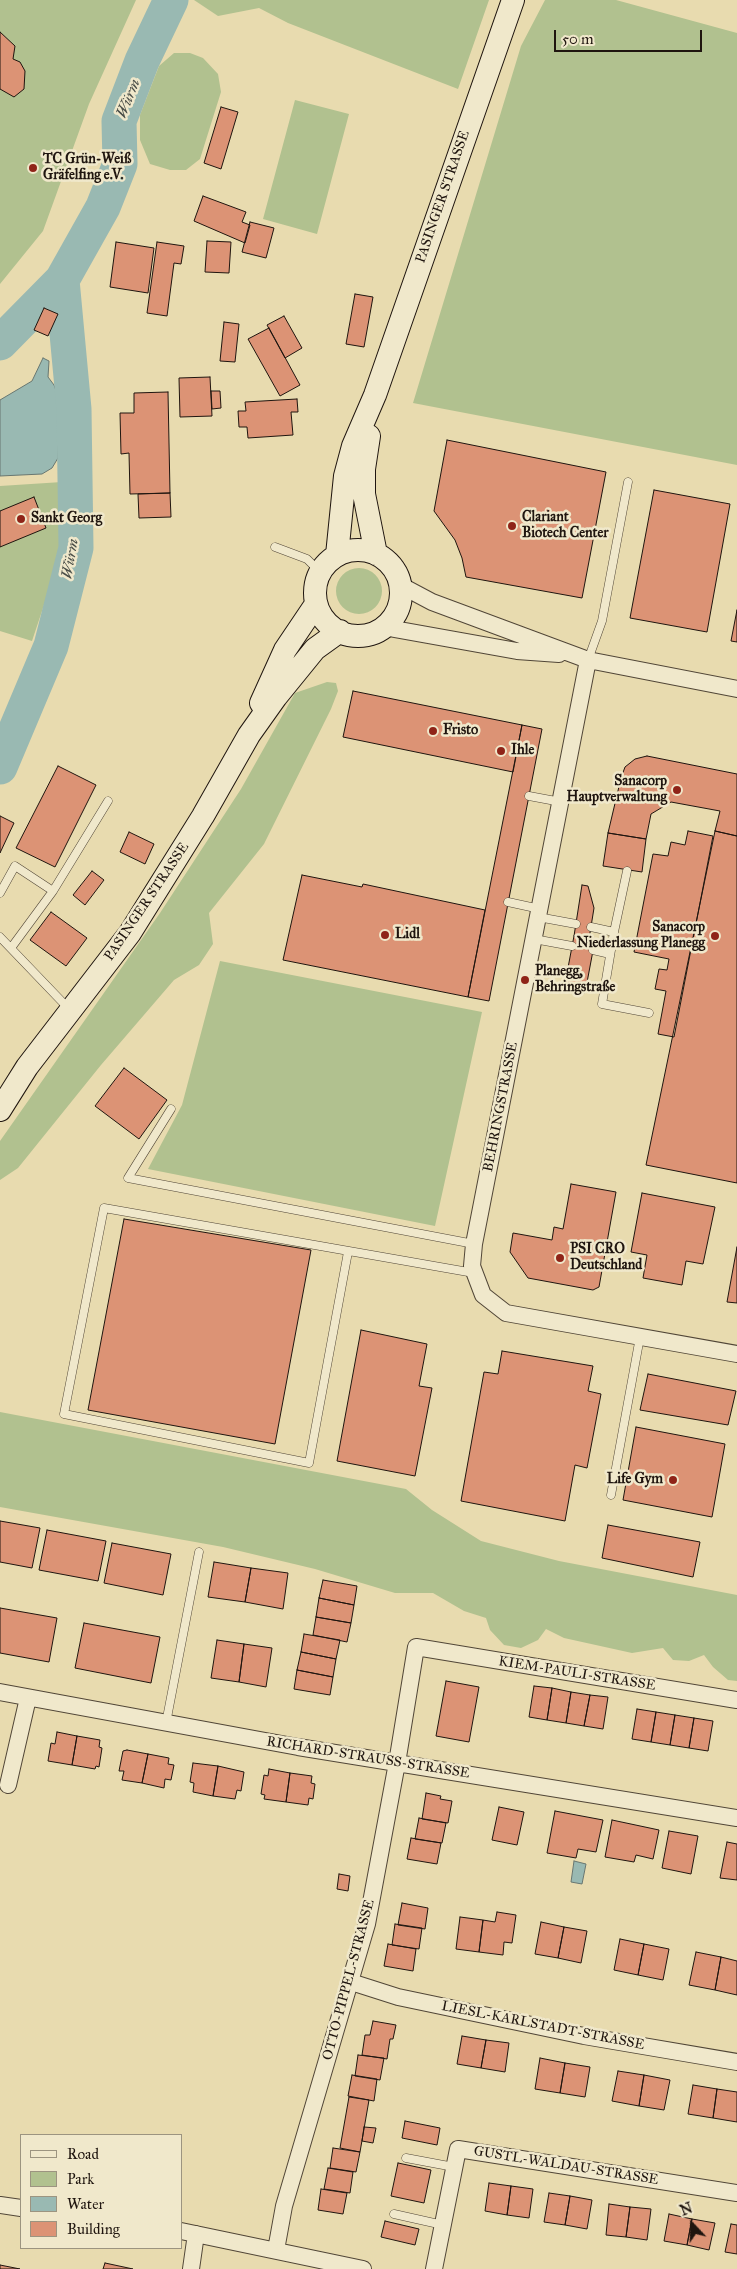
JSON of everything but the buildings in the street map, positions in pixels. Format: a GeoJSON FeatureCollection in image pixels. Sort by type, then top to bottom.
{"type":"FeatureCollection","features":[{"type":"Feature","properties":{"kind":"main road","name":"PASINGER STRASSE"},"geometry":{"type":"LineString","coordinates":[[337,555],[345,476],[353,446],[375,395],[513,0]]}},
{"type":"Feature","properties":{"kind":"main road","name":"PASINGER STRASSE"},"geometry":{"type":"LineString","coordinates":[[375,395],[364,478],[367,516],[376,554]]}},
{"type":"Feature","properties":{"kind":"main road"},"geometry":{"type":"LineString","coordinates":[[363,550],[376,554],[393,568],[400,584],[400,601],[396,611],[383,627],[362,635],[350,635],[329,625],[321,615],[316,604],[316,582],[320,572],[337,555],[363,550]]}},
{"type":"Feature","properties":{"kind":"main road","name":"PASINGER STRASSE"},"geometry":{"type":"LineString","coordinates":[[249,735],[270,680],[286,650],[316,604]]}},
{"type":"Feature","properties":{"kind":"main road","name":"PASINGER STRASSE"},"geometry":{"type":"LineString","coordinates":[[0,1110],[27,1067],[130,933],[203,816],[249,735],[304,661],[315,649],[340,631]]}},
{"type":"Feature","properties":{"kind":"street"},"geometry":{"type":"LineString","coordinates":[[400,584],[432,602],[581,657]]}},
{"type":"Feature","properties":{"kind":"street"},"geometry":{"type":"LineString","coordinates":[[383,627],[518,651],[581,657],[737,690]]}},
{"type":"Feature","properties":{"kind":"street","name":"BEHRINGSTRASSE"},"geometry":{"type":"LineString","coordinates":[[581,657],[561,802],[474,1244],[472,1266],[483,1295],[506,1313],[737,1354]]}},
{"type":"Feature","properties":{"kind":"street","name":"KIEM-PAULI-STRASSE"},"geometry":{"type":"LineString","coordinates":[[416,1647],[737,1700]]}},
{"type":"Feature","properties":{"kind":"street","name":"OTTO-PIPPEL-STRASSE"},"geometry":{"type":"LineString","coordinates":[[276,2250],[284,2206],[367,1924],[416,1647]]}},
{"type":"Feature","properties":{"kind":"street","name":"RICHARD-STRAUSS-STRASSE"},"geometry":{"type":"LineString","coordinates":[[0,1692],[397,1763],[737,1818]]}},
{"type":"Feature","properties":{"kind":"street"},"geometry":{"type":"LineString","coordinates":[[8,1785],[28,1698]]}},
{"type":"Feature","properties":{"kind":"street","name":"LIESL-KARLSTADT-STRASSE"},"geometry":{"type":"LineString","coordinates":[[351,1982],[398,1997],[565,2032],[737,2062]]}},
{"type":"Feature","properties":{"kind":"street","name":"GUSTL-WALDAU-STRASSE"},"geometry":{"type":"LineString","coordinates":[[434,2269],[458,2149],[737,2193]]}},
{"type":"Feature","properties":{"kind":"street"},"geometry":{"type":"LineString","coordinates":[[0,2205],[20,2208]]}},
{"type":"Feature","properties":{"kind":"street"},"geometry":{"type":"LineString","coordinates":[[191,2269],[189,2232],[363,2269]]}},
{"type":"Feature","properties":{"kind":"lane"},"geometry":{"type":"LineString","coordinates":[[581,657],[602,622],[628,482]]}},
{"type":"Feature","properties":{"kind":"lane"},"geometry":{"type":"LineString","coordinates":[[275,547],[307,559],[320,572]]}},
{"type":"Feature","properties":{"kind":"lane"},"geometry":{"type":"LineString","coordinates":[[529,796],[561,802]]}},
{"type":"Feature","properties":{"kind":"lane"},"geometry":{"type":"LineString","coordinates":[[11,948],[53,891],[108,801]]}},
{"type":"Feature","properties":{"kind":"lane"},"geometry":{"type":"LineString","coordinates":[[0,893],[15,866],[53,891]]}},
{"type":"Feature","properties":{"kind":"lane"},"geometry":{"type":"LineString","coordinates":[[627,871],[614,932],[602,1004],[650,1013]]}},
{"type":"Feature","properties":{"kind":"lane"},"geometry":{"type":"LineString","coordinates":[[508,902],[576,924]]}},
{"type":"Feature","properties":{"kind":"lane"},"geometry":{"type":"LineString","coordinates":[[591,927],[614,932]]}},
{"type":"Feature","properties":{"kind":"lane"},"geometry":{"type":"LineString","coordinates":[[0,936],[70,1010]]}},
{"type":"Feature","properties":{"kind":"lane"},"geometry":{"type":"LineString","coordinates":[[534,938],[572,946]]}},
{"type":"Feature","properties":{"kind":"lane"},"geometry":{"type":"LineString","coordinates":[[593,950],[610,954]]}},
{"type":"Feature","properties":{"kind":"lane"},"geometry":{"type":"LineString","coordinates":[[171,1109],[128,1178],[474,1244]]}},
{"type":"Feature","properties":{"kind":"lane"},"geometry":{"type":"LineString","coordinates":[[348,1252],[309,1462],[64,1414],[104,1208],[474,1273]]}},
{"type":"Feature","properties":{"kind":"lane"},"geometry":{"type":"LineString","coordinates":[[611,1495],[640,1337]]}},
{"type":"Feature","properties":{"kind":"lane"},"geometry":{"type":"LineString","coordinates":[[166,1723],[199,1552]]}},
{"type":"Feature","properties":{"kind":"lane"},"geometry":{"type":"LineString","coordinates":[[406,2158],[454,2167]]}},
{"type":"Feature","properties":{"kind":"lane"},"geometry":{"type":"LineString","coordinates":[[394,2214],[443,2225]]}},
{"type":"Feature","properties":{"kind":"green space","name":"TC Grün-Weiß Gräfelfing e.V."},"geometry":{"type":"Polygon","coordinates":[[[0,0],[136,0],[89,104],[43,231],[0,284],[0,0]]]}},
{"type":"Feature","properties":{"kind":"green space"},"geometry":{"type":"Polygon","coordinates":[[[194,0],[489,0],[458,89],[288,23],[259,8],[218,16],[194,0]]]}},
{"type":"Feature","properties":{"kind":"green space"},"geometry":{"type":"Polygon","coordinates":[[[545,0],[616,0],[737,33],[737,465],[413,403],[521,46],[545,0]]]}},
{"type":"Feature","properties":{"kind":"green space"},"geometry":{"type":"Polygon","coordinates":[[[174,53],[190,53],[203,58],[218,74],[221,92],[200,159],[186,170],[170,170],[150,164],[140,140],[140,115],[159,66],[174,53]]]}},
{"type":"Feature","properties":{"kind":"green space"},"geometry":{"type":"Polygon","coordinates":[[[295,100],[349,114],[317,234],[263,219],[295,100]]]}},
{"type":"Feature","properties":{"kind":"green space"},"geometry":{"type":"Polygon","coordinates":[[[62,482],[64,545],[32,641],[0,631],[0,486],[62,482]]]}},
{"type":"Feature","properties":{"kind":"green space"},"geometry":{"type":"Polygon","coordinates":[[[359,568],[372,572],[378,578],[382,591],[378,604],[372,610],[359,614],[346,610],[340,604],[336,591],[340,578],[346,572],[359,568]]]}},
{"type":"Feature","properties":{"kind":"green space"},"geometry":{"type":"Polygon","coordinates":[[[327,682],[336,683],[338,691],[331,709],[264,844],[209,913],[213,944],[199,965],[174,980],[101,1065],[18,1168],[0,1180],[0,1141],[160,913],[241,789],[295,693],[327,682]]]}},
{"type":"Feature","properties":{"kind":"green space"},"geometry":{"type":"Polygon","coordinates":[[[220,961],[482,1012],[435,1226],[148,1169],[182,1105],[220,961]]]}},
{"type":"Feature","properties":{"kind":"green space"},"geometry":{"type":"Polygon","coordinates":[[[0,1412],[406,1489],[432,1510],[481,1541],[559,1561],[737,1595],[737,1681],[728,1680],[713,1667],[704,1655],[689,1661],[673,1660],[663,1648],[632,1653],[564,1638],[546,1629],[538,1640],[521,1648],[504,1645],[490,1630],[486,1618],[464,1611],[433,1593],[395,1593],[315,1569],[223,1547],[0,1507],[0,1412]]]}},
{"type":"Feature","properties":{"kind":"water"},"geometry":{"type":"Polygon","coordinates":[[[43,358],[49,361],[48,377],[54,385],[58,396],[58,458],[52,468],[42,474],[0,476],[0,400],[32,381],[43,358]]]}},
{"type":"Feature","properties":{"kind":"water"},"geometry":{"type":"Polygon","coordinates":[[[574,1861],[586,1864],[582,1884],[571,1882],[574,1861]]]}},
{"type":"Feature","properties":{"kind":"waterway","name":"Würm"},"geometry":{"type":"LineString","coordinates":[[0,343],[62,280],[103,207],[120,164],[119,121],[142,61],[171,0]]}},
{"type":"Feature","properties":{"kind":"waterway","name":"Würm"},"geometry":{"type":"LineString","coordinates":[[0,767],[51,646],[76,548],[74,409],[62,280]]}},
{"type":"Feature","properties":{"kind":"place","name":"TC Grün-Weiß Gräfelfing e.V."},"geometry":{"type":"Point","coordinates":[33,168]}},
{"type":"Feature","properties":{"kind":"place","name":"Sankt Georg"},"geometry":{"type":"Point","coordinates":[21,519]}},
{"type":"Feature","properties":{"kind":"place","name":"Clariant Biotech Center"},"geometry":{"type":"Point","coordinates":[512,526]}},
{"type":"Feature","properties":{"kind":"place","name":"Fristo"},"geometry":{"type":"Point","coordinates":[433,731]}},
{"type":"Feature","properties":{"kind":"place","name":"Ihle"},"geometry":{"type":"Point","coordinates":[501,751]}},
{"type":"Feature","properties":{"kind":"place","name":"Sanacorp Hauptverwaltung"},"geometry":{"type":"Point","coordinates":[677,790]}},
{"type":"Feature","properties":{"kind":"place","name":"Lidl"},"geometry":{"type":"Point","coordinates":[385,935]}},
{"type":"Feature","properties":{"kind":"place","name":"Sanacorp Niederlassung Planegg"},"geometry":{"type":"Point","coordinates":[715,936]}},
{"type":"Feature","properties":{"kind":"place","name":"Planegg, Behringstraße"},"geometry":{"type":"Point","coordinates":[525,980]}},
{"type":"Feature","properties":{"kind":"place","name":"PSI CRO Deutschland"},"geometry":{"type":"Point","coordinates":[560,1258]}},
{"type":"Feature","properties":{"kind":"place","name":"Life Gym"},"geometry":{"type":"Point","coordinates":[673,1480]}}]}
